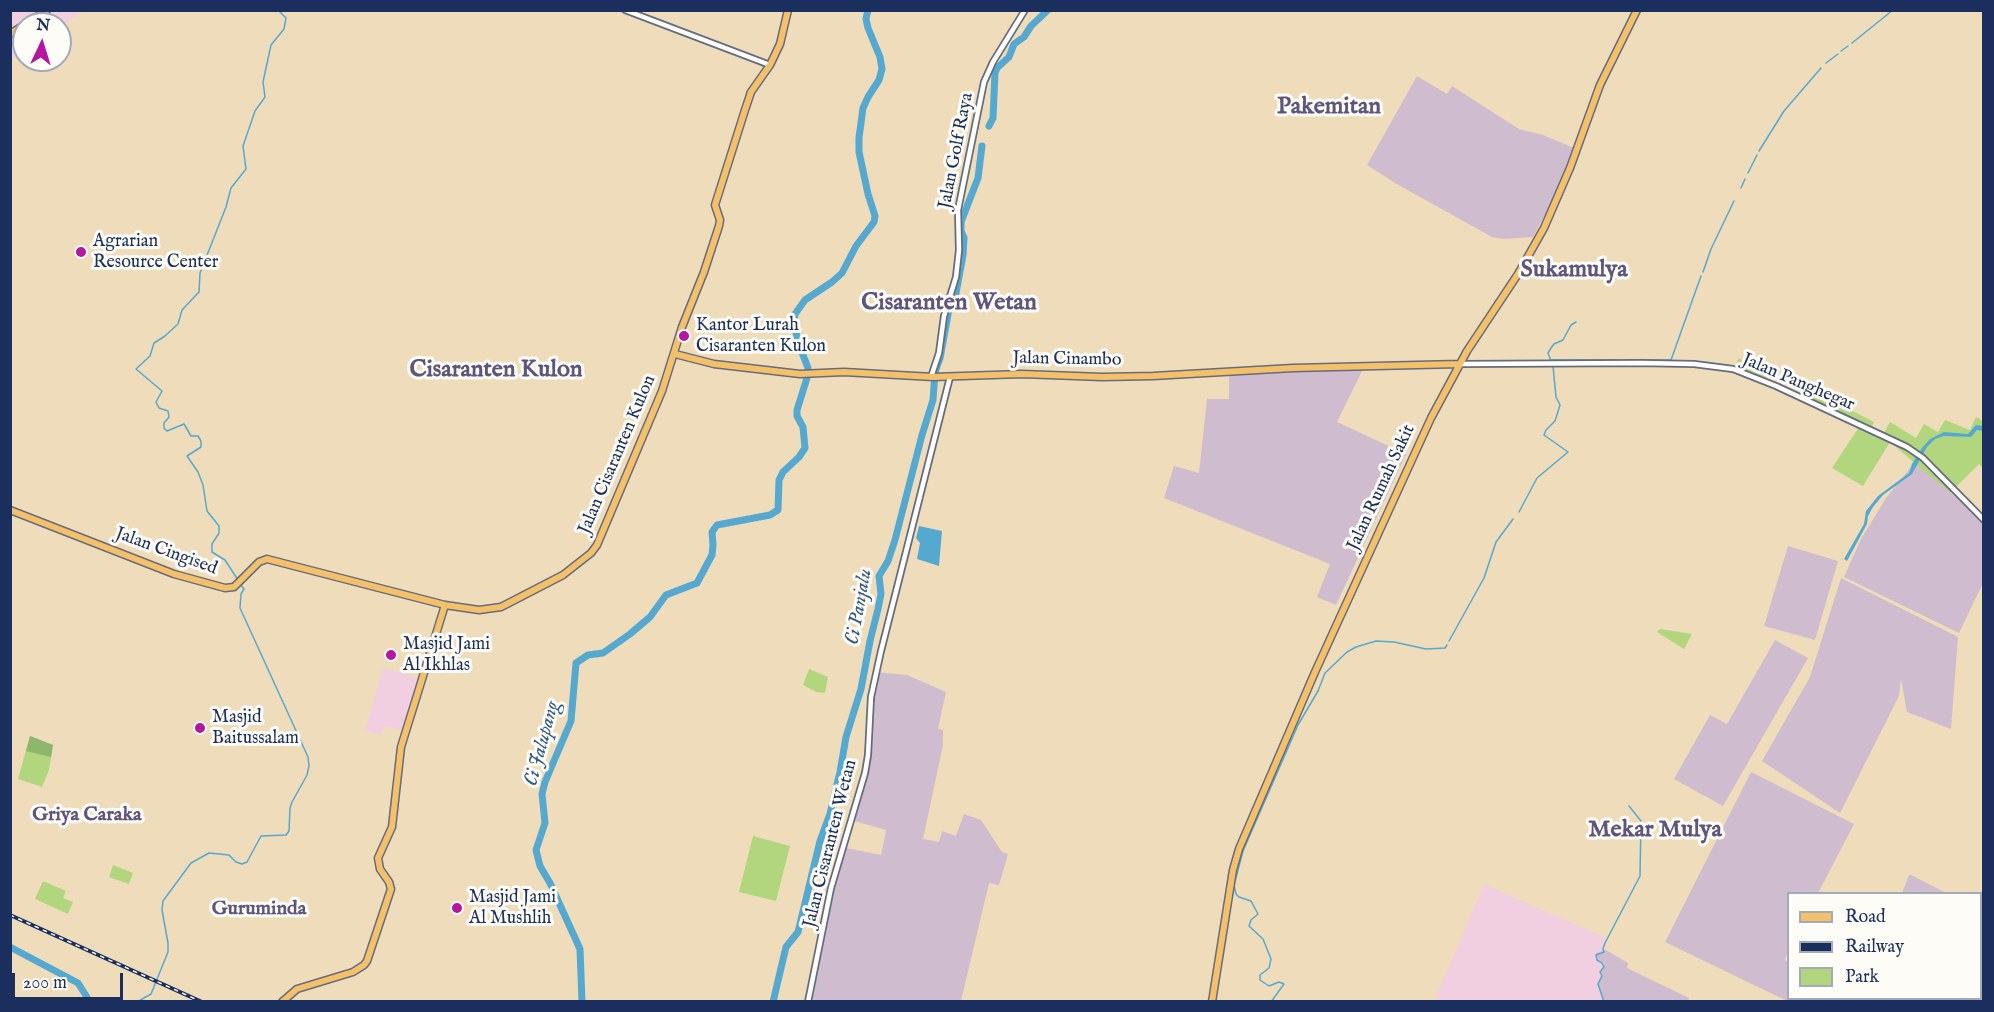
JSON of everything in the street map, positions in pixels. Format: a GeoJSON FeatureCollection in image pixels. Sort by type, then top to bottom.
{"type":"FeatureCollection","features":[{"type":"Feature","properties":{"kind":"main road","name":"Jalan Cisaranten Kulon"},"geometry":{"type":"LineString","coordinates":[[445,605],[479,610],[501,607],[563,575],[591,553],[602,534],[659,399],[682,327],[702,278],[719,226],[716,203],[745,110],[751,92],[770,65],[783,36],[788,10]]}},
{"type":"Feature","properties":{"kind":"main road","name":"Jalan Rumah Sakit"},"geometry":{"type":"LineString","coordinates":[[1212,1002],[1233,870],[1239,849],[1428,424],[1460,364],[1518,274],[1544,228],[1570,168],[1600,85],[1637,10]]}},
{"type":"Feature","properties":{"kind":"main road","name":"Jalan Cinambo"},"geometry":{"type":"LineString","coordinates":[[675,354],[714,364],[804,374],[843,372],[934,377],[1016,374],[1097,377],[1153,376],[1293,368],[1460,364]]}},
{"type":"Feature","properties":{"kind":"main road","name":"Jalan Cingised"},"geometry":{"type":"LineString","coordinates":[[10,510],[174,574],[225,588],[231,588],[239,583],[259,562],[269,559],[445,605]]}},
{"type":"Feature","properties":{"kind":"main road"},"geometry":{"type":"LineString","coordinates":[[282,1002],[293,991],[353,972],[367,961],[391,889],[380,869],[378,858],[392,827],[401,747],[445,605]]}},
{"type":"Feature","properties":{"kind":"street"},"geometry":{"type":"LineString","coordinates":[[624,10],[770,65]]}},
{"type":"Feature","properties":{"kind":"street","name":"Jalan Golf Raya"},"geometry":{"type":"LineString","coordinates":[[934,377],[944,315],[956,277],[959,250],[958,210],[984,82],[993,62],[1025,10]]}},
{"type":"Feature","properties":{"kind":"street","name":"Jalan Panghegar"},"geometry":{"type":"LineString","coordinates":[[1460,364],[1641,363],[1694,364],[1728,368],[1823,407],[1886,436],[1919,455],[1983,520]]}},
{"type":"Feature","properties":{"kind":"street","name":"Jalan Cisaranten Wetan"},"geometry":{"type":"LineString","coordinates":[[808,1002],[831,888],[865,773],[871,697],[881,651],[950,377]]}},
{"type":"Feature","properties":{"kind":"shaded area"},"geometry":{"type":"Polygon","coordinates":[[[13,10],[84,11],[72,18],[72,12],[12,12],[11,59],[10,12],[13,10]]]}},
{"type":"Feature","properties":{"kind":"shaded area"},"geometry":{"type":"Polygon","coordinates":[[[1417,76],[1447,94],[1452,86],[1519,129],[1543,135],[1574,148],[1556,194],[1533,237],[1503,239],[1492,237],[1367,165],[1417,76]]]}},
{"type":"Feature","properties":{"kind":"shaded area"},"geometry":{"type":"Polygon","coordinates":[[[1364,367],[1337,422],[1406,454],[1336,605],[1317,597],[1330,564],[1164,498],[1174,466],[1199,473],[1207,399],[1229,399],[1229,374],[1364,367]]]}},
{"type":"Feature","properties":{"kind":"shaded area"},"geometry":{"type":"Polygon","coordinates":[[[1915,462],[1983,521],[1983,583],[1959,633],[1844,577],[1861,539],[1886,498],[1915,462]]]}},
{"type":"Feature","properties":{"kind":"shaded area"},"geometry":{"type":"Polygon","coordinates":[[[1788,546],[1838,561],[1815,640],[1764,626],[1788,546]]]}},
{"type":"Feature","properties":{"kind":"shaded area"},"geometry":{"type":"Polygon","coordinates":[[[1841,578],[1958,637],[1951,729],[1907,712],[1901,679],[1899,696],[1840,813],[1762,761],[1810,677],[1841,578]]]}},
{"type":"Feature","properties":{"kind":"shaded area"},"geometry":{"type":"Polygon","coordinates":[[[1775,640],[1808,658],[1723,806],[1674,779],[1710,715],[1727,724],[1775,640]]]}},
{"type":"Feature","properties":{"kind":"shaded area"},"geometry":{"type":"Polygon","coordinates":[[[383,668],[418,677],[417,680],[420,681],[404,731],[385,726],[381,735],[365,731],[383,668]]]}},
{"type":"Feature","properties":{"kind":"shaded area"},"geometry":{"type":"Polygon","coordinates":[[[875,672],[907,675],[946,692],[938,729],[943,730],[943,745],[923,839],[939,842],[942,831],[956,836],[964,814],[981,820],[1002,852],[1008,854],[999,885],[989,883],[961,1001],[811,1000],[822,942],[823,917],[841,847],[881,855],[885,836],[886,830],[851,820],[869,760],[875,672]]]}},
{"type":"Feature","properties":{"kind":"shaded area"},"geometry":{"type":"Polygon","coordinates":[[[1751,772],[1854,824],[1819,892],[1787,892],[1787,955],[1785,960],[1787,961],[1787,1000],[1813,1001],[1787,1001],[1665,942],[1751,772]]]}},
{"type":"Feature","properties":{"kind":"shaded area"},"geometry":{"type":"Polygon","coordinates":[[[1911,875],[1944,892],[1902,892],[1911,875]]]}},
{"type":"Feature","properties":{"kind":"shaded area"},"geometry":{"type":"Polygon","coordinates":[[[1484,884],[1608,939],[1603,946],[1606,950],[1596,954],[1596,958],[1604,963],[1597,984],[1604,1001],[1434,1002],[1484,884]]]}},
{"type":"Feature","properties":{"kind":"shaded area"},"geometry":{"type":"Polygon","coordinates":[[[1982,908],[1984,909],[1983,1001],[1857,1001],[1982,1000],[1982,908]]]}},
{"type":"Feature","properties":{"kind":"shaded area"},"geometry":{"type":"Polygon","coordinates":[[[1606,950],[1628,963],[1627,968],[1689,998],[1688,1001],[1604,1001],[1597,984],[1604,963],[1596,958],[1596,953],[1606,950]]]}},
{"type":"Feature","properties":{"kind":"green space"},"geometry":{"type":"Polygon","coordinates":[[[1739,358],[1766,375],[1764,380],[1733,369],[1739,358]]]}},
{"type":"Feature","properties":{"kind":"green space"},"geometry":{"type":"Polygon","coordinates":[[[1806,387],[1874,422],[1872,427],[1884,433],[1890,422],[1916,438],[1924,424],[1938,432],[1945,420],[1970,430],[1976,417],[1983,421],[1983,468],[1979,464],[1950,493],[1890,442],[1863,486],[1832,468],[1861,424],[1801,398],[1806,387]]]}},
{"type":"Feature","properties":{"kind":"green space"},"geometry":{"type":"Polygon","coordinates":[[[1660,629],[1692,634],[1684,649],[1657,632],[1660,629]]]}},
{"type":"Feature","properties":{"kind":"green space"},"geometry":{"type":"Polygon","coordinates":[[[809,669],[828,677],[825,693],[816,692],[803,685],[809,669]]]}},
{"type":"Feature","properties":{"kind":"green space"},"geometry":{"type":"Polygon","coordinates":[[[30,736],[53,745],[49,770],[42,787],[18,779],[30,736]]]}},
{"type":"Feature","properties":{"kind":"green space"},"geometry":{"type":"Polygon","coordinates":[[[30,736],[53,745],[51,757],[26,751],[30,736]]]}},
{"type":"Feature","properties":{"kind":"green space"},"geometry":{"type":"Polygon","coordinates":[[[753,836],[790,846],[776,901],[739,892],[753,836]]]}},
{"type":"Feature","properties":{"kind":"green space"},"geometry":{"type":"Polygon","coordinates":[[[113,865],[133,873],[129,884],[109,877],[113,865]]]}},
{"type":"Feature","properties":{"kind":"green space"},"geometry":{"type":"Polygon","coordinates":[[[43,881],[66,891],[63,898],[73,902],[68,914],[35,899],[43,881]]]}},
{"type":"Feature","properties":{"kind":"water"},"geometry":{"type":"Polygon","coordinates":[[[1976,425],[1983,426],[1983,431],[1977,430],[1971,437],[1944,436],[1935,439],[1927,447],[1912,474],[1883,495],[1873,507],[1867,524],[1847,561],[1844,559],[1864,524],[1866,511],[1878,496],[1909,473],[1912,464],[1930,439],[1944,432],[1968,434],[1976,425]]]}},
{"type":"Feature","properties":{"kind":"water"},"geometry":{"type":"Polygon","coordinates":[[[919,526],[942,531],[939,566],[917,559],[920,543],[916,538],[919,526]]]}},
{"type":"Feature","properties":{"kind":"waterway"},"geometry":{"type":"LineString","coordinates":[[238,580],[225,560],[212,552],[212,544],[219,533],[219,526],[207,511],[203,485],[198,472],[187,456],[201,447],[201,441],[198,436],[191,436],[184,424],[167,431],[164,428],[164,423],[169,417],[168,411],[159,408],[156,402],[162,391],[136,369],[150,356],[154,343],[178,324],[182,310],[199,292],[200,273],[226,207],[231,188],[246,169],[243,146],[255,111],[265,97],[263,82],[271,45],[284,29],[286,18],[278,10]]}},
{"type":"Feature","properties":{"kind":"waterway","name":"Ci Jalupang"},"geometry":{"type":"LineString","coordinates":[[582,1002],[580,949],[540,866],[536,850],[545,823],[542,794],[545,782],[571,721],[576,663],[588,655],[603,653],[630,634],[650,617],[666,595],[697,583],[712,555],[712,532],[717,525],[770,515],[778,510],[779,480],[783,472],[805,448],[803,427],[797,416],[797,410],[808,368],[798,342],[794,323],[795,314],[805,300],[842,273],[856,246],[874,222],[875,216],[859,152],[863,108],[879,80],[882,69],[880,57],[868,28],[866,19],[868,10]]}},
{"type":"Feature","properties":{"kind":"waterway","name":"Ci Panjalu"},"geometry":{"type":"LineString","coordinates":[[989,126],[993,118],[997,68],[1009,57],[1014,44],[1024,37],[1031,26],[1048,10]]}},
{"type":"Feature","properties":{"kind":"waterway"},"geometry":{"type":"LineString","coordinates":[[1852,43],[1893,10]]}},
{"type":"Feature","properties":{"kind":"waterway"},"geometry":{"type":"LineString","coordinates":[[1841,51],[1848,46]]}},
{"type":"Feature","properties":{"kind":"waterway"},"geometry":{"type":"LineString","coordinates":[[1826,63],[1838,54]]}},
{"type":"Feature","properties":{"kind":"waterway"},"geometry":{"type":"LineString","coordinates":[[1759,151],[1784,111],[1821,68]]}},
{"type":"Feature","properties":{"kind":"waterway","name":"Ci Panjalu"},"geometry":{"type":"LineString","coordinates":[[773,1002],[786,947],[798,932],[820,841],[830,814],[846,737],[861,689],[878,609],[881,594],[879,576],[888,561],[895,540],[933,400],[935,372],[940,358],[949,309],[956,293],[963,255],[964,238],[961,222],[978,178],[982,146]]}},
{"type":"Feature","properties":{"kind":"waterway"},"geometry":{"type":"LineString","coordinates":[[1748,173],[1757,155]]}},
{"type":"Feature","properties":{"kind":"waterway"},"geometry":{"type":"LineString","coordinates":[[1741,188],[1745,179]]}},
{"type":"Feature","properties":{"kind":"waterway"},"geometry":{"type":"LineString","coordinates":[[1703,272],[1711,249],[1734,201]]}},
{"type":"Feature","properties":{"kind":"waterway"},"geometry":{"type":"LineString","coordinates":[[1645,360],[1671,360],[1701,276]]}},
{"type":"Feature","properties":{"kind":"waterway"},"geometry":{"type":"LineString","coordinates":[[1551,361],[1548,353],[1551,348],[1563,340],[1571,325],[1576,322]]}},
{"type":"Feature","properties":{"kind":"waterway"},"geometry":{"type":"LineString","coordinates":[[1550,360],[1617,360]]}},
{"type":"Feature","properties":{"kind":"waterway"},"geometry":{"type":"LineString","coordinates":[[1625,360],[1639,360]]}},
{"type":"Feature","properties":{"kind":"waterway"},"geometry":{"type":"LineString","coordinates":[[1519,512],[1537,478],[1568,452],[1544,435],[1555,421],[1560,405],[1556,397],[1553,366]]}},
{"type":"Feature","properties":{"kind":"waterway"},"geometry":{"type":"LineString","coordinates":[[1449,641],[1484,578],[1496,542],[1513,519]]}},
{"type":"Feature","properties":{"kind":"waterway"},"geometry":{"type":"LineString","coordinates":[[137,1002],[151,994],[168,952],[162,910],[163,901],[191,863],[209,853],[229,855],[242,864],[247,862],[261,836],[286,835],[289,831],[292,802],[307,775],[308,757],[240,608],[241,594],[244,589],[240,584]]}},
{"type":"Feature","properties":{"kind":"waterway"},"geometry":{"type":"LineString","coordinates":[[1271,1002],[1284,984],[1279,982],[1269,986],[1260,980],[1260,975],[1269,968],[1271,959],[1263,939],[1249,926],[1251,920],[1258,914],[1251,901],[1236,894],[1234,885],[1243,851],[1298,725],[1318,691],[1325,673],[1347,652],[1356,647],[1376,641],[1394,642],[1426,649],[1445,648],[1447,645]]}},
{"type":"Feature","properties":{"kind":"waterway"},"geometry":{"type":"LineString","coordinates":[[1604,1002],[1598,984],[1602,976],[1600,972],[1604,967],[1597,960],[1596,955],[1604,952],[1605,943],[1640,876],[1641,821],[1629,806]]}},
{"type":"Feature","properties":{"kind":"waterway"},"geometry":{"type":"LineString","coordinates":[[10,947],[78,983],[90,1002]]}},
{"type":"Feature","properties":{"kind":"waterway"},"geometry":{"type":"LineString","coordinates":[[1587,1002],[1593,1002]]}},
{"type":"Feature","properties":{"kind":"railway"},"geometry":{"type":"LineString","coordinates":[[10,915],[202,1002]]}},
{"type":"Feature","properties":{"kind":"place","name":"Agrarian Resource Center"},"geometry":{"type":"Point","coordinates":[81,252]}},
{"type":"Feature","properties":{"kind":"place","name":"Kantor Lurah Cisaranten Kulon"},"geometry":{"type":"Point","coordinates":[684,336]}},
{"type":"Feature","properties":{"kind":"place","name":"Masjid Jami Al Ikhlas"},"geometry":{"type":"Point","coordinates":[391,655]}},
{"type":"Feature","properties":{"kind":"place","name":"Masjid Baitussalam"},"geometry":{"type":"Point","coordinates":[200,728]}},
{"type":"Feature","properties":{"kind":"place","name":"Masjid Jami Al Mushlih"},"geometry":{"type":"Point","coordinates":[457,908]}},
{"type":"Feature","properties":{"kind":"district","name":"Pakemitan"},"geometry":{"type":"Point","coordinates":[1329,108]}},
{"type":"Feature","properties":{"kind":"district","name":"Sukamulya"},"geometry":{"type":"Point","coordinates":[1574,271]}},
{"type":"Feature","properties":{"kind":"district","name":"Cisaranten Wetan"},"geometry":{"type":"Point","coordinates":[949,304]}},
{"type":"Feature","properties":{"kind":"district","name":"Cisaranten Kulon"},"geometry":{"type":"Point","coordinates":[496,371]}},
{"type":"Feature","properties":{"kind":"district","name":"Griya Caraka"},"geometry":{"type":"Point","coordinates":[87,816]}},
{"type":"Feature","properties":{"kind":"district","name":"Mekar Mulya"},"geometry":{"type":"Point","coordinates":[1655,831]}},
{"type":"Feature","properties":{"kind":"district","name":"Guruminda"},"geometry":{"type":"Point","coordinates":[259,910]}}]}
